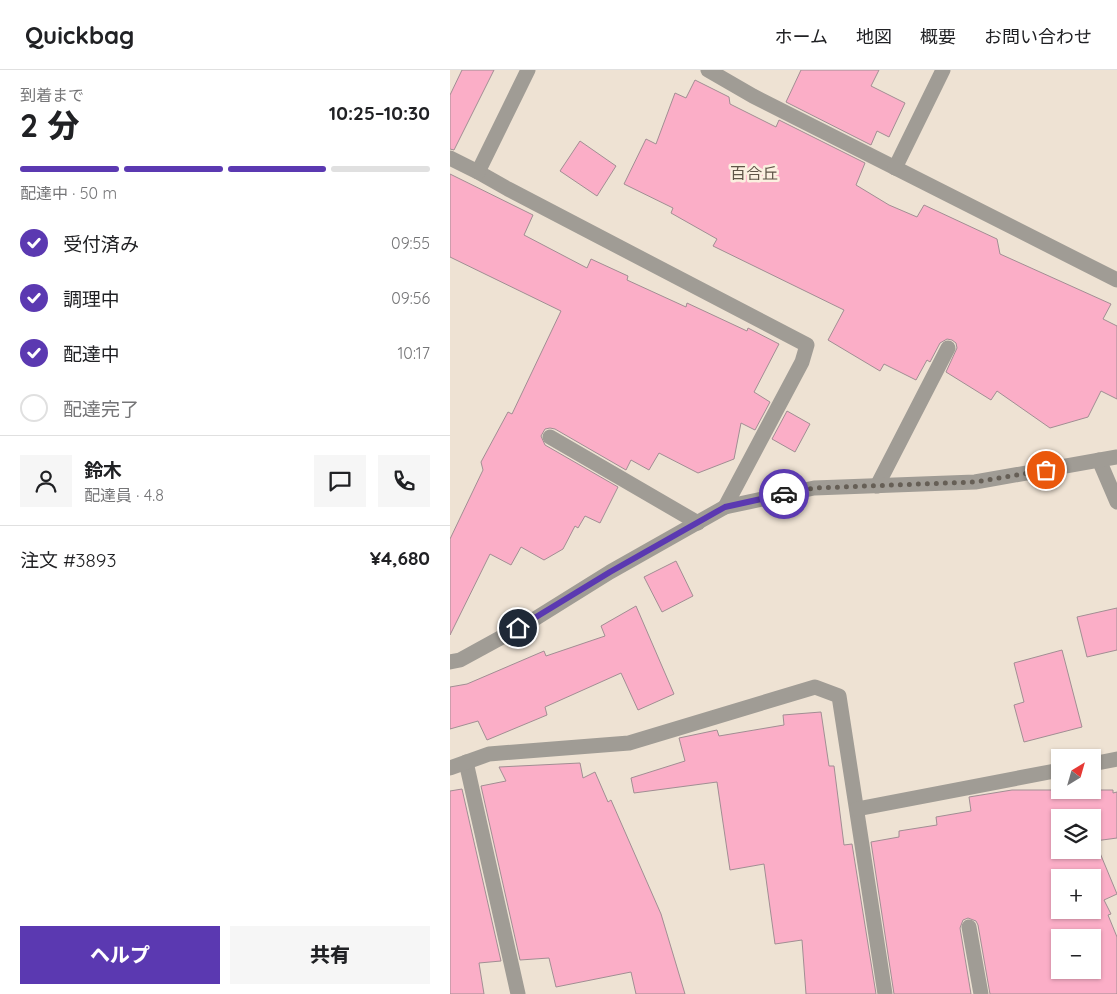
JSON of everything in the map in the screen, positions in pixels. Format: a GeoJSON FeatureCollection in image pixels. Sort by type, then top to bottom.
{"type":"FeatureCollection","features":[{"type":"Feature","properties":{"kind":"street"},"geometry":{"type":"LineString","coordinates":[[478,172],[528,70]]}},
{"type":"Feature","properties":{"kind":"street"},"geometry":{"type":"LineString","coordinates":[[708,70],[753,96],[1117,280]]}},
{"type":"Feature","properties":{"kind":"street"},"geometry":{"type":"LineString","coordinates":[[895,168],[943,70]]}},
{"type":"Feature","properties":{"kind":"street"},"geometry":{"type":"LineString","coordinates":[[450,158],[807,345],[802,362],[725,507]]}},
{"type":"Feature","properties":{"kind":"street"},"geometry":{"type":"LineString","coordinates":[[877,486],[948,348]]}},
{"type":"Feature","properties":{"kind":"street"},"geometry":{"type":"LineString","coordinates":[[550,437],[698,523]]}},
{"type":"Feature","properties":{"kind":"street"},"geometry":{"type":"LineString","coordinates":[[453,659],[533,620],[610,572],[725,507],[814,488],[975,482],[1117,457]]}},
{"type":"Feature","properties":{"kind":"street"},"geometry":{"type":"LineString","coordinates":[[1099,460],[1117,502]]}},
{"type":"Feature","properties":{"kind":"street"},"geometry":{"type":"LineString","coordinates":[[450,768],[489,754],[629,743],[815,687],[839,696],[885,994]]}},
{"type":"Feature","properties":{"kind":"street"},"geometry":{"type":"LineString","coordinates":[[1101,762],[1117,759]]}},
{"type":"Feature","properties":{"kind":"street"},"geometry":{"type":"LineString","coordinates":[[466,762],[518,994]]}},
{"type":"Feature","properties":{"kind":"street"},"geometry":{"type":"LineString","coordinates":[[857,809],[1051,772]]}},
{"type":"Feature","properties":{"kind":"street"},"geometry":{"type":"LineString","coordinates":[[969,927],[981,994]]}},
{"type":"Feature","properties":{"kind":"building"},"geometry":{"type":"Polygon","coordinates":[[[462,70],[494,70],[454,150],[450,149],[450,95],[462,70]]]}},
{"type":"Feature","properties":{"kind":"building"},"geometry":{"type":"Polygon","coordinates":[[[801,70],[879,70],[871,86],[905,103],[889,137],[877,131],[871,145],[786,102],[801,70]]]}},
{"type":"Feature","properties":{"kind":"building"},"geometry":{"type":"Polygon","coordinates":[[[695,80],[729,97],[730,104],[776,127],[779,120],[865,163],[856,185],[889,205],[917,217],[924,205],[997,239],[1000,254],[1111,304],[1103,319],[1117,326],[1117,399],[1101,391],[1088,417],[1050,428],[997,391],[991,400],[946,372],[957,348],[956,343],[952,340],[947,339],[940,343],[930,362],[927,360],[916,380],[884,364],[880,371],[828,340],[844,310],[713,246],[717,239],[671,213],[673,208],[624,184],[646,139],[656,144],[675,93],[686,98],[695,80]]]}},
{"type":"Feature","properties":{"kind":"building"},"geometry":{"type":"Polygon","coordinates":[[[580,141],[616,166],[597,196],[560,171],[580,141]]]}},
{"type":"Feature","properties":{"kind":"building"},"geometry":{"type":"Polygon","coordinates":[[[450,174],[533,215],[524,235],[587,268],[591,259],[628,276],[627,280],[686,307],[687,303],[747,331],[748,328],[779,344],[754,392],[770,402],[755,430],[741,423],[734,459],[698,473],[659,453],[649,470],[631,460],[626,470],[555,429],[545,429],[541,436],[545,445],[618,487],[600,523],[585,516],[578,528],[575,526],[563,549],[544,560],[521,547],[511,565],[490,554],[450,635],[450,539],[483,470],[481,462],[508,412],[512,414],[561,311],[450,257],[450,174]]]}},
{"type":"Feature","properties":{"kind":"building"},"geometry":{"type":"Polygon","coordinates":[[[787,411],[810,424],[795,452],[772,439],[787,411]]]}},
{"type":"Feature","properties":{"kind":"building"},"geometry":{"type":"Polygon","coordinates":[[[676,561],[693,596],[662,612],[644,577],[676,561]]]}},
{"type":"Feature","properties":{"kind":"building"},"geometry":{"type":"Polygon","coordinates":[[[636,606],[674,694],[638,710],[621,673],[545,707],[547,715],[487,740],[478,721],[450,729],[450,687],[467,684],[544,651],[546,656],[605,636],[601,626],[636,606]]]}},
{"type":"Feature","properties":{"kind":"building"},"geometry":{"type":"Polygon","coordinates":[[[1117,608],[1117,650],[1087,657],[1077,617],[1117,608]]]}},
{"type":"Feature","properties":{"kind":"building"},"geometry":{"type":"Polygon","coordinates":[[[1062,650],[1082,727],[1024,742],[1014,705],[1024,702],[1014,663],[1062,650]]]}},
{"type":"Feature","properties":{"kind":"building"},"geometry":{"type":"Polygon","coordinates":[[[821,712],[829,766],[834,766],[844,845],[852,844],[876,994],[806,994],[802,940],[775,944],[764,864],[730,870],[717,782],[634,793],[631,778],[685,761],[679,738],[717,730],[719,736],[784,725],[783,715],[821,712]]]}},
{"type":"Feature","properties":{"kind":"building"},"geometry":{"type":"Polygon","coordinates":[[[580,763],[583,778],[595,772],[608,802],[611,800],[661,914],[685,994],[636,994],[631,972],[556,987],[549,958],[520,960],[481,786],[506,781],[499,767],[580,763]]]}},
{"type":"Feature","properties":{"kind":"building"},"geometry":{"type":"Polygon","coordinates":[[[462,789],[501,961],[479,963],[484,994],[450,994],[450,791],[462,789]]]}},
{"type":"Feature","properties":{"kind":"building"},"geometry":{"type":"Polygon","coordinates":[[[1012,790],[1051,790],[1051,799],[1101,799],[1101,790],[1117,792],[1117,838],[1101,840],[1101,809],[1051,809],[1051,859],[1101,859],[1101,855],[1117,894],[1104,900],[1111,914],[1108,915],[1117,937],[1117,994],[990,994],[978,925],[976,921],[968,918],[963,920],[960,928],[971,994],[894,994],[871,842],[899,837],[899,831],[937,825],[936,817],[971,811],[969,797],[1012,790]]]}},
{"type":"Feature","properties":{"kind":"way so far"},"geometry":{"type":"LineString","coordinates":[[784,494],[814,488],[975,482],[1046,470]]}},
{"type":"Feature","properties":{"kind":"district","name":"百合丘"},"geometry":{"type":"Point","coordinates":[754,173]}},
{"type":"Feature","properties":{"kind":"route"},"geometry":{"type":"LineString","coordinates":[[518,628],[610,572],[725,507],[784,494]]}}]}
